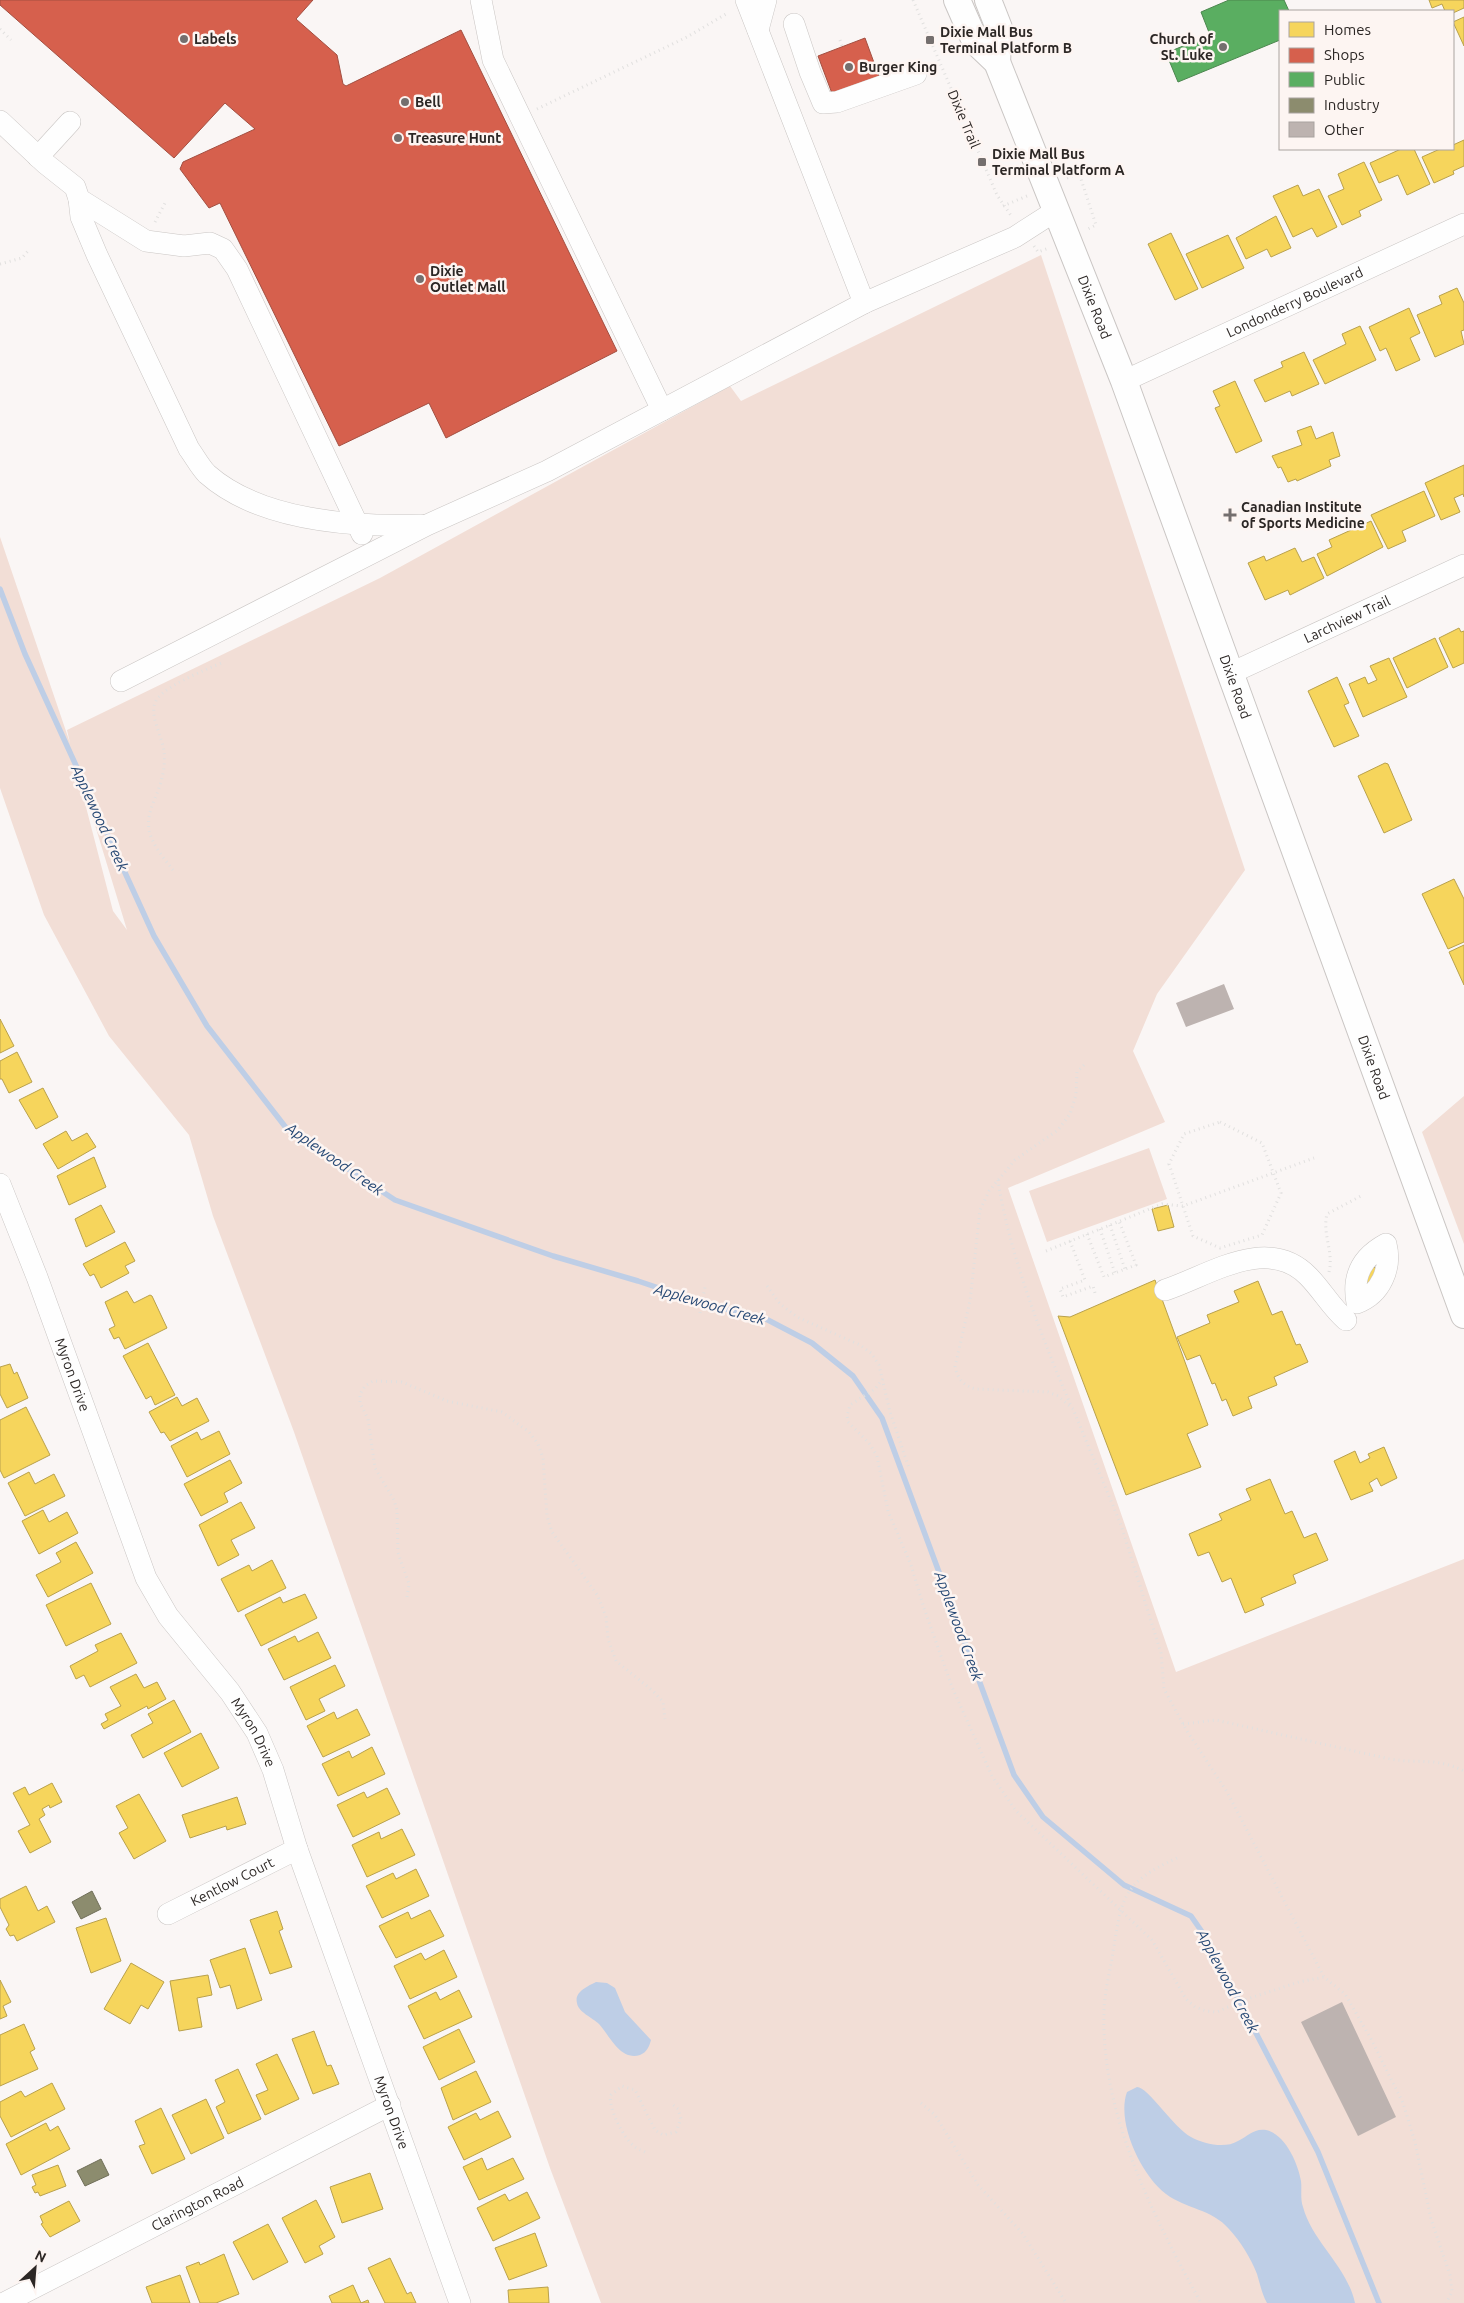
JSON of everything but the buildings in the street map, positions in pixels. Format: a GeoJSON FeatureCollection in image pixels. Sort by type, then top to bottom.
{"type":"FeatureCollection","features":[{"type":"Feature","properties":{"kind":"main road","name":"Dixie Road"},"geometry":{"type":"LineString","coordinates":[[957,0],[975,41],[997,62],[1124,381],[1229,674],[1464,1315]]}},
{"type":"Feature","properties":{"kind":"main road","name":"Dixie Road"},"geometry":{"type":"LineString","coordinates":[[988,0],[999,28],[997,62]]}},
{"type":"Feature","properties":{"kind":"street"},"geometry":{"type":"LineString","coordinates":[[482,0],[493,60],[662,410]]}},
{"type":"Feature","properties":{"kind":"street"},"geometry":{"type":"LineString","coordinates":[[746,0],[864,303]]}},
{"type":"Feature","properties":{"kind":"street"},"geometry":{"type":"LineString","coordinates":[[758,30],[766,0]]}},
{"type":"Feature","properties":{"kind":"street"},"geometry":{"type":"LineString","coordinates":[[794,24],[810,72],[823,103],[838,102],[916,74]]}},
{"type":"Feature","properties":{"kind":"street"},"geometry":{"type":"LineString","coordinates":[[0,121],[38,157],[75,187],[80,199],[81,217],[100,261],[189,449],[206,473],[230,491],[278,510],[335,523],[427,525]]}},
{"type":"Feature","properties":{"kind":"street"},"geometry":{"type":"LineString","coordinates":[[38,157],[70,122]]}},
{"type":"Feature","properties":{"kind":"street"},"geometry":{"type":"LineString","coordinates":[[80,199],[146,241],[184,246],[210,243],[223,249],[240,276],[372,554]]}},
{"type":"Feature","properties":{"kind":"street"},"geometry":{"type":"LineString","coordinates":[[121,681],[427,525],[547,472],[864,303],[1015,237],[1057,210]]}},
{"type":"Feature","properties":{"kind":"street","name":"Londonderry Boulevard"},"geometry":{"type":"LineString","coordinates":[[1124,381],[1464,224]]}},
{"type":"Feature","properties":{"kind":"street","name":"Larchview Trail"},"geometry":{"type":"LineString","coordinates":[[1229,674],[1464,565]]}},
{"type":"Feature","properties":{"kind":"street","name":"Myron Drive"},"geometry":{"type":"LineString","coordinates":[[0,1184],[37,1277],[146,1578],[168,1616],[230,1692],[257,1733],[273,1770],[297,1849],[460,2303]]}},
{"type":"Feature","properties":{"kind":"street"},"geometry":{"type":"LineString","coordinates":[[1165,1290],[1229,1263],[1267,1257],[1290,1262],[1308,1276],[1346,1320]]}},
{"type":"Feature","properties":{"kind":"street","name":"Kentlow Court"},"geometry":{"type":"LineString","coordinates":[[168,1914],[297,1849]]}},
{"type":"Feature","properties":{"kind":"street","name":"Clarington Road"},"geometry":{"type":"LineString","coordinates":[[6,2303],[390,2105]]}},
{"type":"Feature","properties":{"kind":"street"},"geometry":{"type":"LineString","coordinates":[[0,2284],[6,2303]]}},
{"type":"Feature","properties":{"kind":"path","name":"Dixie Trail"},"geometry":{"type":"LineString","coordinates":[[913,0],[996,196],[1004,209]]}},
{"type":"Feature","properties":{"kind":"path"},"geometry":{"type":"LineString","coordinates":[[522,121],[533,111],[687,37],[726,14]]}},
{"type":"Feature","properties":{"kind":"path"},"geometry":{"type":"LineString","coordinates":[[0,29],[12,40]]}},
{"type":"Feature","properties":{"kind":"path"},"geometry":{"type":"LineString","coordinates":[[840,40],[842,46]]}},
{"type":"Feature","properties":{"kind":"path"},"geometry":{"type":"LineString","coordinates":[[1069,241],[1096,224],[1079,173]]}},
{"type":"Feature","properties":{"kind":"path"},"geometry":{"type":"LineString","coordinates":[[0,264],[22,258],[28,251]]}},
{"type":"Feature","properties":{"kind":"path"},"geometry":{"type":"LineString","coordinates":[[172,870],[154,843],[149,831],[150,811],[162,779],[164,751],[155,712],[155,703],[160,696],[193,675],[224,662]]}},
{"type":"Feature","properties":{"kind":"path"},"geometry":{"type":"LineString","coordinates":[[1073,1409],[1058,1396],[1048,1392],[975,1389],[967,1386],[957,1375],[956,1367],[970,1301],[980,1210],[989,1191],[1015,1160],[1058,1130],[1070,1114],[1076,1095],[1077,1072],[1084,1065]]}},
{"type":"Feature","properties":{"kind":"path"},"geometry":{"type":"LineString","coordinates":[[1220,1122],[1262,1143],[1273,1172],[1281,1193],[1262,1235],[1220,1248],[1193,1236],[1169,1164],[1184,1134],[1220,1122]]}},
{"type":"Feature","properties":{"kind":"path"},"geometry":{"type":"LineString","coordinates":[[1046,1251],[1162,1204],[1183,1206],[1314,1158]]}},
{"type":"Feature","properties":{"kind":"path"},"geometry":{"type":"LineString","coordinates":[[998,1180],[1004,1216],[1050,1353],[1121,1526],[1161,1653],[1164,1689],[1183,1724],[1227,1792],[1324,1977],[1345,1994],[1371,2039],[1403,2103],[1415,2142],[1432,2219],[1450,2276],[1452,2292],[1446,2303]]}},
{"type":"Feature","properties":{"kind":"path"},"geometry":{"type":"LineString","coordinates":[[1323,1295],[1332,1261],[1325,1223],[1327,1214],[1361,1196]]}},
{"type":"Feature","properties":{"kind":"path"},"geometry":{"type":"LineString","coordinates":[[1088,1234],[1104,1277],[1136,1265],[1119,1221]]}},
{"type":"Feature","properties":{"kind":"path"},"geometry":{"type":"LineString","coordinates":[[1110,1225],[1125,1269]]}},
{"type":"Feature","properties":{"kind":"path"},"geometry":{"type":"LineString","coordinates":[[1100,1229],[1115,1273]]}},
{"type":"Feature","properties":{"kind":"path"},"geometry":{"type":"LineString","coordinates":[[1070,1241],[1085,1280],[1060,1289],[1063,1297],[1093,1286],[1095,1293]]}},
{"type":"Feature","properties":{"kind":"path"},"geometry":{"type":"LineString","coordinates":[[767,1286],[780,1304],[797,1318],[860,1345],[871,1354],[879,1365],[890,1412],[909,1468]]}},
{"type":"Feature","properties":{"kind":"path"},"geometry":{"type":"LineString","coordinates":[[700,1313],[705,1287]]}},
{"type":"Feature","properties":{"kind":"path"},"geometry":{"type":"LineString","coordinates":[[883,1379],[875,1389],[850,1405],[847,1416],[848,1422],[869,1444],[877,1456],[888,1511],[911,1565],[949,1678],[992,1776],[1016,1811],[1152,1940],[1186,1999],[1194,2007],[1217,2012],[1241,2000],[1299,1982],[1324,1977]]}},
{"type":"Feature","properties":{"kind":"path"},"geometry":{"type":"LineString","coordinates":[[407,1597],[409,1584],[398,1553],[397,1510],[394,1500],[375,1468],[368,1419],[360,1403],[365,1386],[373,1381],[402,1382],[447,1401],[502,1412],[529,1432],[538,1444],[543,1458],[547,1516],[552,1532],[598,1596],[606,1617],[608,1639],[616,1661],[653,1690],[663,1702],[665,1719]]}},
{"type":"Feature","properties":{"kind":"path"},"geometry":{"type":"LineString","coordinates":[[1183,1724],[1216,1720],[1390,1759],[1412,1763],[1427,1760],[1442,1762],[1464,1771]]}},
{"type":"Feature","properties":{"kind":"path"},"geometry":{"type":"LineString","coordinates":[[1177,1858],[1152,1869],[1139,1878],[1124,1899],[1120,1908],[1104,2014],[1110,2084],[1115,2107],[1136,2170],[1171,2248],[1202,2303]]}},
{"type":"Feature","properties":{"kind":"path"},"geometry":{"type":"LineString","coordinates":[[645,2152],[632,2145],[628,2139],[612,2112],[610,2104],[611,2095],[622,2086],[635,2090],[655,2130],[663,2135],[676,2132],[680,2124],[678,2110],[671,2103]]}},
{"type":"Feature","properties":{"kind":"path"},"geometry":{"type":"LineString","coordinates":[[921,2103],[935,2115],[978,2186],[1023,2234],[1066,2303]]}},
{"type":"Feature","properties":{"kind":"shaded area"},"geometry":{"type":"Polygon","coordinates":[[[1041,255],[1245,870],[1157,994],[1133,1051],[1165,1122],[1008,1188],[1176,1672],[1464,1559],[1464,2303],[601,2303],[550,2168],[294,1432],[213,1216],[189,1135],[109,1036],[44,915],[0,788],[0,537],[70,743],[67,730],[380,578],[730,386],[741,401],[1041,255]],[[73,753],[113,911],[127,930],[73,753]]]}},
{"type":"Feature","properties":{"kind":"shaded area"},"geometry":{"type":"Polygon","coordinates":[[[1464,1096],[1464,1244],[1422,1132],[1464,1096]]]}},
{"type":"Feature","properties":{"kind":"shaded area"},"geometry":{"type":"Polygon","coordinates":[[[1149,1148],[1167,1199],[1047,1242],[1029,1191],[1149,1148]]]}},
{"type":"Feature","properties":{"kind":"water"},"geometry":{"type":"Polygon","coordinates":[[[596,1982],[607,1983],[615,1988],[625,2012],[651,2040],[647,2049],[642,2054],[633,2056],[621,2051],[599,2024],[578,2006],[577,1999],[580,1993],[596,1982]]]}},
{"type":"Feature","properties":{"kind":"water"},"geometry":{"type":"Polygon","coordinates":[[[1137,2087],[1148,2094],[1184,2132],[1202,2142],[1214,2145],[1227,2145],[1255,2131],[1262,2130],[1266,2130],[1279,2137],[1290,2150],[1297,2166],[1301,2181],[1302,2204],[1308,2220],[1314,2232],[1345,2277],[1355,2303],[1267,2303],[1252,2262],[1229,2229],[1215,2217],[1166,2194],[1148,2174],[1140,2161],[1128,2132],[1124,2104],[1127,2092],[1137,2087]]]}},
{"type":"Feature","properties":{"kind":"waterway","name":"Applewood Creek"},"geometry":{"type":"LineString","coordinates":[[0,589],[25,654],[154,936],[207,1026],[287,1129],[395,1200],[553,1256],[638,1281],[709,1305],[766,1319],[812,1343],[853,1376],[882,1418],[1014,1775],[1043,1817],[1124,1885],[1191,1916],[1207,1939],[1318,2152],[1379,2303]]}},
{"type":"Feature","properties":{"kind":"place","name":"Labels"},"geometry":{"type":"Point","coordinates":[184,39]}},
{"type":"Feature","properties":{"kind":"place","name":"Dixie Mall Bus Terminal Platform B"},"geometry":{"type":"Point","coordinates":[930,40]}},
{"type":"Feature","properties":{"kind":"place","name":"Church of St. Luke"},"geometry":{"type":"Point","coordinates":[1223,47]}},
{"type":"Feature","properties":{"kind":"place","name":"Burger King"},"geometry":{"type":"Point","coordinates":[849,67]}},
{"type":"Feature","properties":{"kind":"place","name":"Bell"},"geometry":{"type":"Point","coordinates":[405,102]}},
{"type":"Feature","properties":{"kind":"place","name":"Treasure Hunt"},"geometry":{"type":"Point","coordinates":[398,138]}},
{"type":"Feature","properties":{"kind":"place","name":"Dixie Mall Bus Terminal Platform A"},"geometry":{"type":"Point","coordinates":[982,162]}},
{"type":"Feature","properties":{"kind":"place","name":"Dixie Outlet Mall"},"geometry":{"type":"Point","coordinates":[420,279]}},
{"type":"Feature","properties":{"kind":"place","name":"Canadian Institute of Sports Medicine"},"geometry":{"type":"Point","coordinates":[1230,515]}}]}
